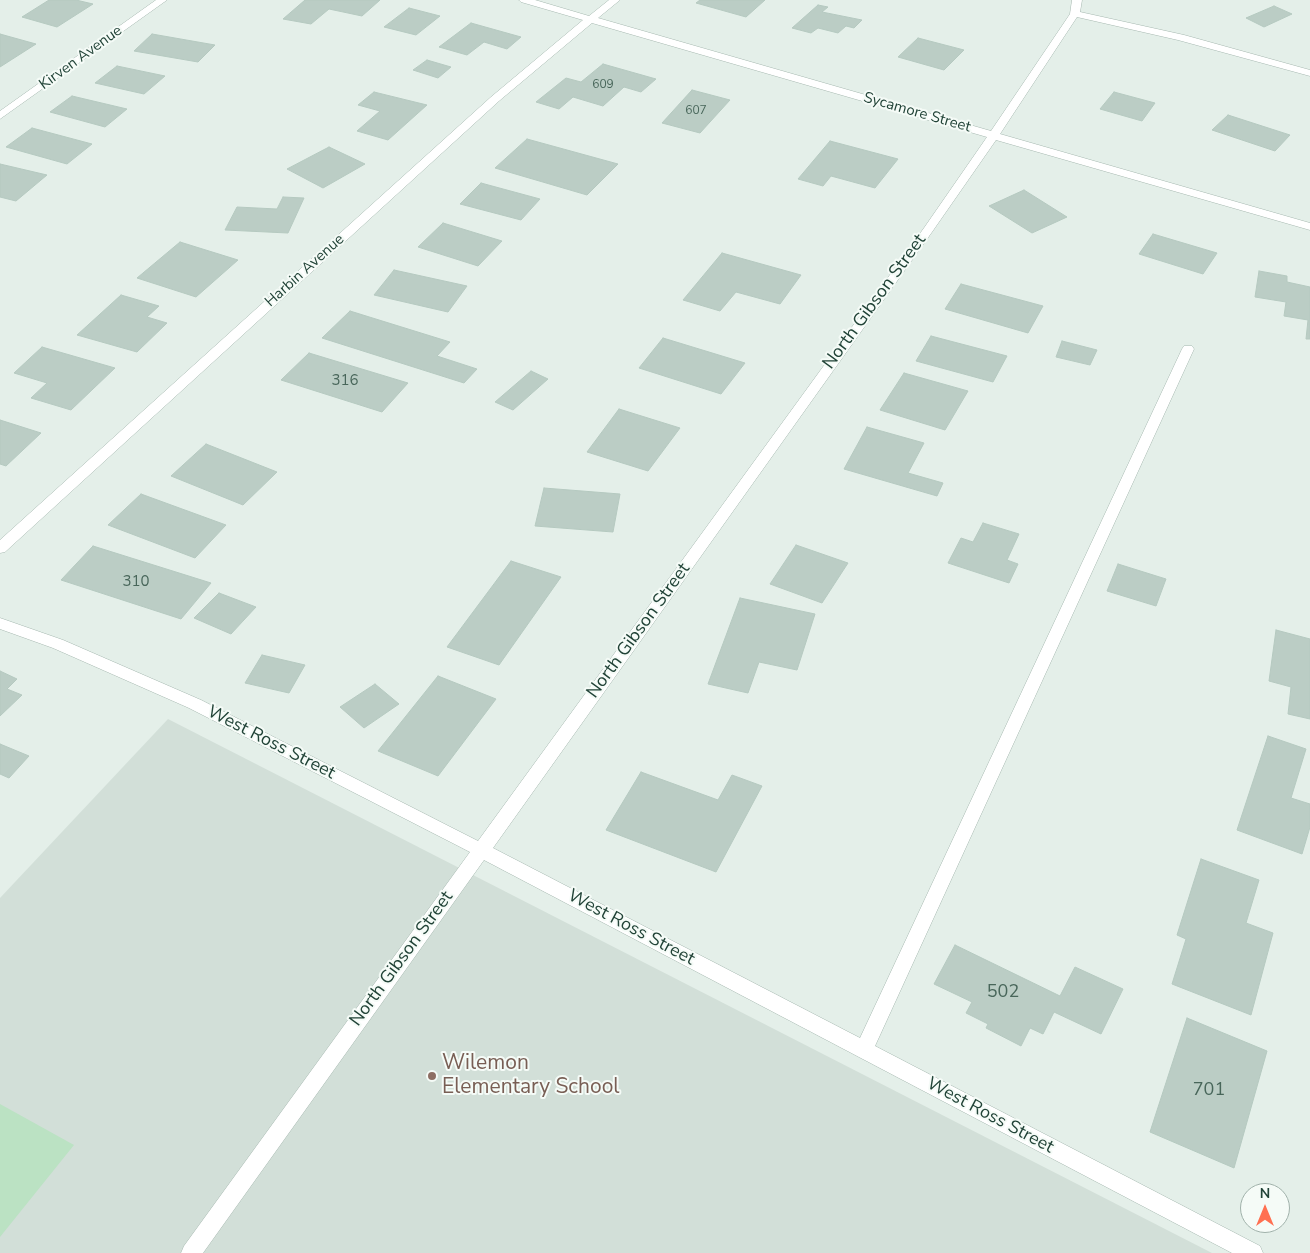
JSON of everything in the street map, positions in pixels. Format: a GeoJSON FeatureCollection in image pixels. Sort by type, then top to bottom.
{"type":"FeatureCollection","features":[{"type":"Feature","properties":{"kind":"street","name":"Kirven Avenue"},"geometry":{"type":"LineString","coordinates":[[0,116],[162,0]]}},
{"type":"Feature","properties":{"kind":"street","name":"Sycamore Street"},"geometry":{"type":"LineString","coordinates":[[524,0],[1310,227]]}},
{"type":"Feature","properties":{"kind":"street","name":"Harbin Avenue"},"geometry":{"type":"LineString","coordinates":[[0,548],[495,99],[563,40],[592,20],[615,0]]}},
{"type":"Feature","properties":{"kind":"street"},"geometry":{"type":"LineString","coordinates":[[1076,6],[1180,38],[1310,73]]}},
{"type":"Feature","properties":{"kind":"street","name":"North Gibson Street"},"geometry":{"type":"LineString","coordinates":[[191,1253],[928,230],[992,135],[1021,96],[1076,6]]}},
{"type":"Feature","properties":{"kind":"street"},"geometry":{"type":"LineString","coordinates":[[864,1050],[1188,349]]}},
{"type":"Feature","properties":{"kind":"street","name":"West Ross Street"},"geometry":{"type":"LineString","coordinates":[[0,623],[58,644],[195,704],[481,850],[1253,1253]]}},
{"type":"Feature","properties":{"kind":"shaded area","name":"Wilemon Elementary School"},"geometry":{"type":"Polygon","coordinates":[[[168,719],[1212,1253],[0,1253],[0,898],[168,719]]]}},
{"type":"Feature","properties":{"kind":"green space"},"geometry":{"type":"Polygon","coordinates":[[[0,1104],[74,1145],[0,1237],[0,1104]]]}},
{"type":"Feature","properties":{"kind":"building"},"geometry":{"type":"Polygon","coordinates":[[[49,0],[76,0],[93,4],[57,27],[22,17],[49,0]]]}},
{"type":"Feature","properties":{"kind":"building"},"geometry":{"type":"Polygon","coordinates":[[[305,0],[380,0],[362,16],[329,9],[311,24],[283,19],[305,0]]]}},
{"type":"Feature","properties":{"kind":"building"},"geometry":{"type":"Polygon","coordinates":[[[700,0],[765,0],[746,17],[696,3],[700,0]]]}},
{"type":"Feature","properties":{"kind":"building"},"geometry":{"type":"Polygon","coordinates":[[[818,5],[828,7],[822,12],[862,20],[854,28],[846,26],[838,33],[818,28],[811,33],[792,28],[818,5]]]}},
{"type":"Feature","properties":{"kind":"building"},"geometry":{"type":"Polygon","coordinates":[[[1274,6],[1292,14],[1264,27],[1246,18],[1274,6]]]}},
{"type":"Feature","properties":{"kind":"building"},"geometry":{"type":"Polygon","coordinates":[[[409,8],[440,16],[416,35],[384,27],[409,8]]]}},
{"type":"Feature","properties":{"kind":"building"},"geometry":{"type":"Polygon","coordinates":[[[471,23],[521,37],[507,49],[484,42],[467,55],[439,47],[471,23]]]}},
{"type":"Feature","properties":{"kind":"building"},"geometry":{"type":"Polygon","coordinates":[[[0,34],[36,44],[0,67],[0,34]]]}},
{"type":"Feature","properties":{"kind":"building"},"geometry":{"type":"Polygon","coordinates":[[[152,34],[215,45],[198,62],[134,51],[152,34]]]}},
{"type":"Feature","properties":{"kind":"building"},"geometry":{"type":"Polygon","coordinates":[[[918,38],[964,50],[944,70],[898,57],[918,38]]]}},
{"type":"Feature","properties":{"kind":"building"},"geometry":{"type":"Polygon","coordinates":[[[427,60],[451,67],[438,78],[413,70],[427,60]]]}},
{"type":"Feature","properties":{"kind":"building"},"geometry":{"type":"Polygon","coordinates":[[[603,64],[656,79],[641,92],[624,87],[603,106],[573,97],[559,109],[536,102],[566,78],[581,82],[603,64]]]}},
{"type":"Feature","properties":{"kind":"building"},"geometry":{"type":"Polygon","coordinates":[[[117,66],[165,76],[144,94],[95,83],[117,66]]]}},
{"type":"Feature","properties":{"kind":"building"},"geometry":{"type":"Polygon","coordinates":[[[692,90],[730,100],[700,133],[662,123],[692,90]]]}},
{"type":"Feature","properties":{"kind":"building"},"geometry":{"type":"Polygon","coordinates":[[[374,92],[427,105],[388,140],[357,131],[380,111],[358,105],[374,92]]]}},
{"type":"Feature","properties":{"kind":"building"},"geometry":{"type":"Polygon","coordinates":[[[1114,92],[1155,103],[1142,121],[1100,109],[1114,92]]]}},
{"type":"Feature","properties":{"kind":"building"},"geometry":{"type":"Polygon","coordinates":[[[72,96],[127,109],[105,127],[50,112],[72,96]]]}},
{"type":"Feature","properties":{"kind":"building"},"geometry":{"type":"Polygon","coordinates":[[[1228,115],[1290,135],[1275,151],[1212,130],[1228,115]]]}},
{"type":"Feature","properties":{"kind":"building"},"geometry":{"type":"Polygon","coordinates":[[[32,128],[92,144],[67,164],[6,147],[32,128]]]}},
{"type":"Feature","properties":{"kind":"building"},"geometry":{"type":"Polygon","coordinates":[[[527,139],[618,164],[587,195],[495,168],[527,139]]]}},
{"type":"Feature","properties":{"kind":"building"},"geometry":{"type":"Polygon","coordinates":[[[830,141],[898,159],[875,188],[831,176],[823,186],[798,179],[830,141]]]}},
{"type":"Feature","properties":{"kind":"building"},"geometry":{"type":"Polygon","coordinates":[[[329,147],[365,164],[323,188],[287,169],[329,147]]]}},
{"type":"Feature","properties":{"kind":"building"},"geometry":{"type":"Polygon","coordinates":[[[0,164],[47,175],[16,201],[0,197],[0,164]]]}},
{"type":"Feature","properties":{"kind":"building"},"geometry":{"type":"Polygon","coordinates":[[[481,183],[540,199],[521,220],[460,204],[481,183]]]}},
{"type":"Feature","properties":{"kind":"building"},"geometry":{"type":"Polygon","coordinates":[[[1024,190],[1067,217],[1032,233],[989,206],[1024,190]]]}},
{"type":"Feature","properties":{"kind":"building"},"geometry":{"type":"Polygon","coordinates":[[[283,197],[304,198],[288,233],[225,230],[237,207],[277,209],[283,197]]]}},
{"type":"Feature","properties":{"kind":"building"},"geometry":{"type":"Polygon","coordinates":[[[443,223],[502,241],[478,266],[418,247],[443,223]]]}},
{"type":"Feature","properties":{"kind":"building"},"geometry":{"type":"Polygon","coordinates":[[[1153,234],[1217,253],[1203,274],[1139,254],[1153,234]]]}},
{"type":"Feature","properties":{"kind":"building"},"geometry":{"type":"Polygon","coordinates":[[[180,242],[238,260],[196,297],[137,278],[180,242]]]}},
{"type":"Feature","properties":{"kind":"building"},"geometry":{"type":"Polygon","coordinates":[[[722,253],[801,275],[780,304],[736,292],[720,311],[683,300],[722,253]]]}},
{"type":"Feature","properties":{"kind":"building"},"geometry":{"type":"Polygon","coordinates":[[[394,270],[467,286],[448,312],[374,295],[394,270]]]}},
{"type":"Feature","properties":{"kind":"building"},"geometry":{"type":"Polygon","coordinates":[[[1259,271],[1287,276],[1287,282],[1310,287],[1310,339],[1306,339],[1308,320],[1284,316],[1286,302],[1255,297],[1259,271]]]}},
{"type":"Feature","properties":{"kind":"building"},"geometry":{"type":"Polygon","coordinates":[[[961,284],[1043,306],[1028,333],[945,309],[961,284]]]}},
{"type":"Feature","properties":{"kind":"building"},"geometry":{"type":"Polygon","coordinates":[[[121,295],[159,306],[147,317],[167,323],[137,352],[77,335],[121,295]]]}},
{"type":"Feature","properties":{"kind":"building"},"geometry":{"type":"Polygon","coordinates":[[[350,311],[450,342],[437,356],[477,369],[464,383],[322,338],[350,311]]]}},
{"type":"Feature","properties":{"kind":"building"},"geometry":{"type":"Polygon","coordinates":[[[931,336],[1007,356],[993,382],[916,361],[931,336]]]}},
{"type":"Feature","properties":{"kind":"building"},"geometry":{"type":"Polygon","coordinates":[[[663,338],[745,363],[721,394],[639,368],[663,338]]]}},
{"type":"Feature","properties":{"kind":"building"},"geometry":{"type":"Polygon","coordinates":[[[1062,341],[1097,350],[1090,365],[1056,357],[1062,341]]]}},
{"type":"Feature","properties":{"kind":"building"},"geometry":{"type":"Polygon","coordinates":[[[42,347],[115,368],[71,410],[31,398],[47,383],[14,373],[42,347]]]}},
{"type":"Feature","properties":{"kind":"building"},"geometry":{"type":"Polygon","coordinates":[[[309,353],[408,383],[382,412],[281,380],[309,353]]]}},
{"type":"Feature","properties":{"kind":"building"},"geometry":{"type":"Polygon","coordinates":[[[531,371],[548,379],[513,410],[495,402],[531,371]]]}},
{"type":"Feature","properties":{"kind":"building"},"geometry":{"type":"Polygon","coordinates":[[[904,373],[968,391],[945,430],[880,410],[904,373]]]}},
{"type":"Feature","properties":{"kind":"building"},"geometry":{"type":"Polygon","coordinates":[[[619,409],[680,428],[648,471],[587,452],[619,409]]]}},
{"type":"Feature","properties":{"kind":"building"},"geometry":{"type":"Polygon","coordinates":[[[0,420],[41,433],[6,466],[0,464],[0,420]]]}},
{"type":"Feature","properties":{"kind":"building"},"geometry":{"type":"Polygon","coordinates":[[[867,427],[924,443],[908,473],[943,483],[937,496],[844,469],[867,427]]]}},
{"type":"Feature","properties":{"kind":"building"},"geometry":{"type":"Polygon","coordinates":[[[206,444],[277,472],[243,505],[171,476],[206,444]]]}},
{"type":"Feature","properties":{"kind":"building"},"geometry":{"type":"Polygon","coordinates":[[[544,488],[620,494],[613,532],[535,526],[544,488]]]}},
{"type":"Feature","properties":{"kind":"building"},"geometry":{"type":"Polygon","coordinates":[[[141,494],[226,525],[195,558],[108,525],[141,494]]]}},
{"type":"Feature","properties":{"kind":"building"},"geometry":{"type":"Polygon","coordinates":[[[983,523],[1019,534],[1007,560],[1018,564],[1009,583],[948,563],[961,538],[973,542],[983,523]]]}},
{"type":"Feature","properties":{"kind":"building"},"geometry":{"type":"Polygon","coordinates":[[[796,545],[848,563],[822,603],[770,584],[796,545]]]}},
{"type":"Feature","properties":{"kind":"building"},"geometry":{"type":"Polygon","coordinates":[[[93,546],[211,583],[181,619],[61,580],[93,546]]]}},
{"type":"Feature","properties":{"kind":"building"},"geometry":{"type":"Polygon","coordinates":[[[511,561],[561,577],[499,665],[447,647],[511,561]]]}},
{"type":"Feature","properties":{"kind":"building"},"geometry":{"type":"Polygon","coordinates":[[[1118,564],[1166,579],[1156,606],[1107,591],[1118,564]]]}},
{"type":"Feature","properties":{"kind":"building"},"geometry":{"type":"Polygon","coordinates":[[[219,593],[256,607],[231,634],[194,618],[219,593]]]}},
{"type":"Feature","properties":{"kind":"building"},"geometry":{"type":"Polygon","coordinates":[[[740,598],[815,614],[797,670],[759,662],[748,693],[708,684],[740,598]]]}},
{"type":"Feature","properties":{"kind":"building"},"geometry":{"type":"Polygon","coordinates":[[[1276,630],[1310,639],[1310,719],[1288,714],[1291,687],[1269,681],[1276,630]]]}},
{"type":"Feature","properties":{"kind":"building"},"geometry":{"type":"Polygon","coordinates":[[[262,655],[305,665],[289,693],[245,683],[262,655]]]}},
{"type":"Feature","properties":{"kind":"building"},"geometry":{"type":"Polygon","coordinates":[[[0,671],[17,679],[7,689],[22,695],[0,716],[0,671]]]}},
{"type":"Feature","properties":{"kind":"building"},"geometry":{"type":"Polygon","coordinates":[[[438,676],[496,699],[438,776],[378,751],[438,676]]]}},
{"type":"Feature","properties":{"kind":"building"},"geometry":{"type":"Polygon","coordinates":[[[375,684],[399,704],[364,728],[340,707],[375,684]]]}},
{"type":"Feature","properties":{"kind":"building"},"geometry":{"type":"Polygon","coordinates":[[[1268,736],[1306,749],[1291,798],[1310,804],[1310,827],[1302,854],[1237,830],[1268,736]]]}},
{"type":"Feature","properties":{"kind":"building"},"geometry":{"type":"Polygon","coordinates":[[[0,744],[29,756],[9,778],[0,774],[0,744]]]}},
{"type":"Feature","properties":{"kind":"building"},"geometry":{"type":"Polygon","coordinates":[[[641,772],[718,800],[732,775],[762,786],[716,872],[606,830],[641,772]]]}},
{"type":"Feature","properties":{"kind":"building"},"geometry":{"type":"Polygon","coordinates":[[[1201,859],[1259,880],[1246,923],[1273,933],[1251,1015],[1172,984],[1186,939],[1177,935],[1201,859]]]}},
{"type":"Feature","properties":{"kind":"building"},"geometry":{"type":"Polygon","coordinates":[[[955,945],[1060,996],[1075,967],[1123,989],[1101,1034],[1054,1012],[1043,1034],[1030,1028],[1021,1046],[986,1028],[988,1024],[966,1013],[972,1002],[934,984],[955,945]]]}},
{"type":"Feature","properties":{"kind":"building"},"geometry":{"type":"Polygon","coordinates":[[[1187,1018],[1267,1051],[1234,1168],[1150,1132],[1187,1018]]]}},
{"type":"Feature","properties":{"kind":"place","name":"Wilemon Elementary School"},"geometry":{"type":"Point","coordinates":[432,1076]}}]}
